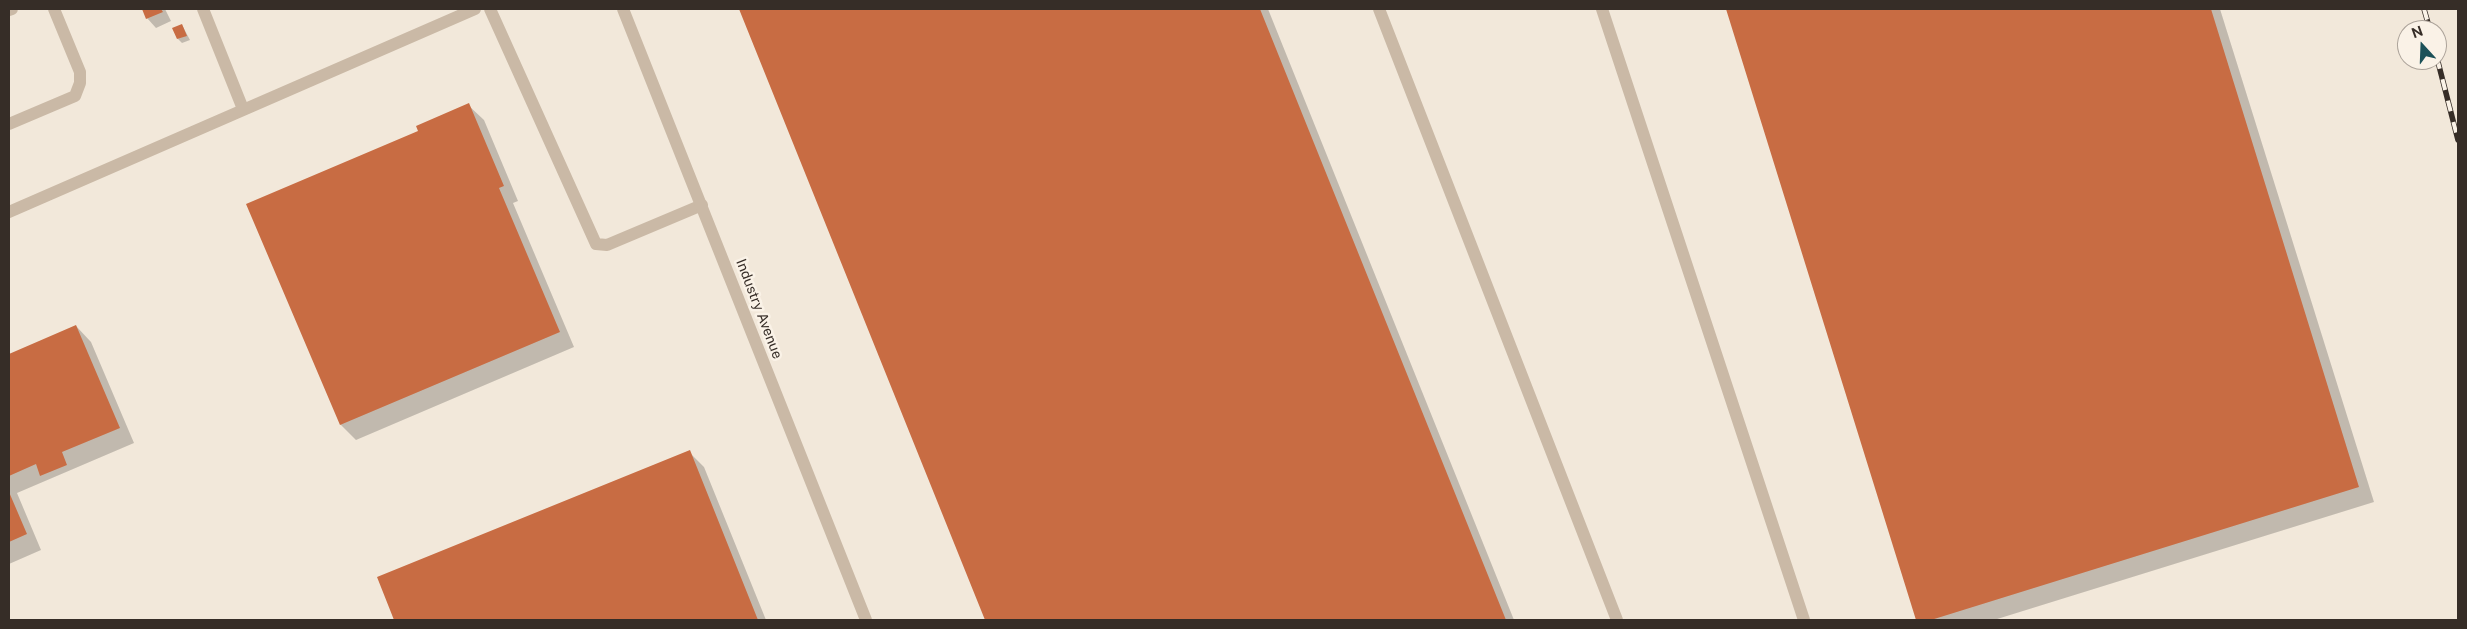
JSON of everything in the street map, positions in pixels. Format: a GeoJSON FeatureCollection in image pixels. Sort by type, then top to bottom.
{"type":"FeatureCollection","features":[{"type":"Feature","properties":{"kind":"street"},"geometry":{"type":"LineString","coordinates":[[9,124],[75,96],[78,90],[80,72],[54,9]]}},
{"type":"Feature","properties":{"kind":"street"},"geometry":{"type":"LineString","coordinates":[[203,9],[242,109]]}},
{"type":"Feature","properties":{"kind":"street"},"geometry":{"type":"LineString","coordinates":[[9,212],[242,109],[476,9]]}},
{"type":"Feature","properties":{"kind":"street"},"geometry":{"type":"LineString","coordinates":[[490,9],[596,244],[607,245],[702,205]]}},
{"type":"Feature","properties":{"kind":"street","name":"Industry Avenue"},"geometry":{"type":"LineString","coordinates":[[623,9],[866,620]]}},
{"type":"Feature","properties":{"kind":"street"},"geometry":{"type":"LineString","coordinates":[[1379,9],[1618,620]]}},
{"type":"Feature","properties":{"kind":"street"},"geometry":{"type":"LineString","coordinates":[[1602,9],[1804,620]]}},
{"type":"Feature","properties":{"kind":"building"},"geometry":{"type":"Polygon","coordinates":[[[142,9],[161,9],[163,12],[146,19],[142,9]]]}},
{"type":"Feature","properties":{"kind":"building"},"geometry":{"type":"Polygon","coordinates":[[[739,9],[1260,9],[1506,620],[985,620],[739,9]]]}},
{"type":"Feature","properties":{"kind":"building"},"geometry":{"type":"Polygon","coordinates":[[[1726,9],[2211,9],[2359,487],[1931,620],[1916,620],[1726,9]]]}},
{"type":"Feature","properties":{"kind":"building"},"geometry":{"type":"Polygon","coordinates":[[[182,24],[187,36],[177,39],[172,28],[182,24]]]}},
{"type":"Feature","properties":{"kind":"building"},"geometry":{"type":"Polygon","coordinates":[[[469,103],[504,186],[499,188],[560,332],[340,425],[246,204],[418,131],[416,126],[469,103]]]}},
{"type":"Feature","properties":{"kind":"building"},"geometry":{"type":"Polygon","coordinates":[[[76,325],[120,428],[62,452],[67,465],[40,476],[36,464],[9,476],[9,354],[76,325]]]}},
{"type":"Feature","properties":{"kind":"building"},"geometry":{"type":"Polygon","coordinates":[[[690,450],[758,620],[394,620],[377,577],[690,450]]]}},
{"type":"Feature","properties":{"kind":"building"},"geometry":{"type":"Polygon","coordinates":[[[9,492],[27,534],[9,542],[9,492]]]}},
{"type":"Feature","properties":{"kind":"railway"},"geometry":{"type":"LineString","coordinates":[[2424,9],[2427,20]]}},
{"type":"Feature","properties":{"kind":"railway"},"geometry":{"type":"LineString","coordinates":[[2440,70],[2458,140]]}}]}
